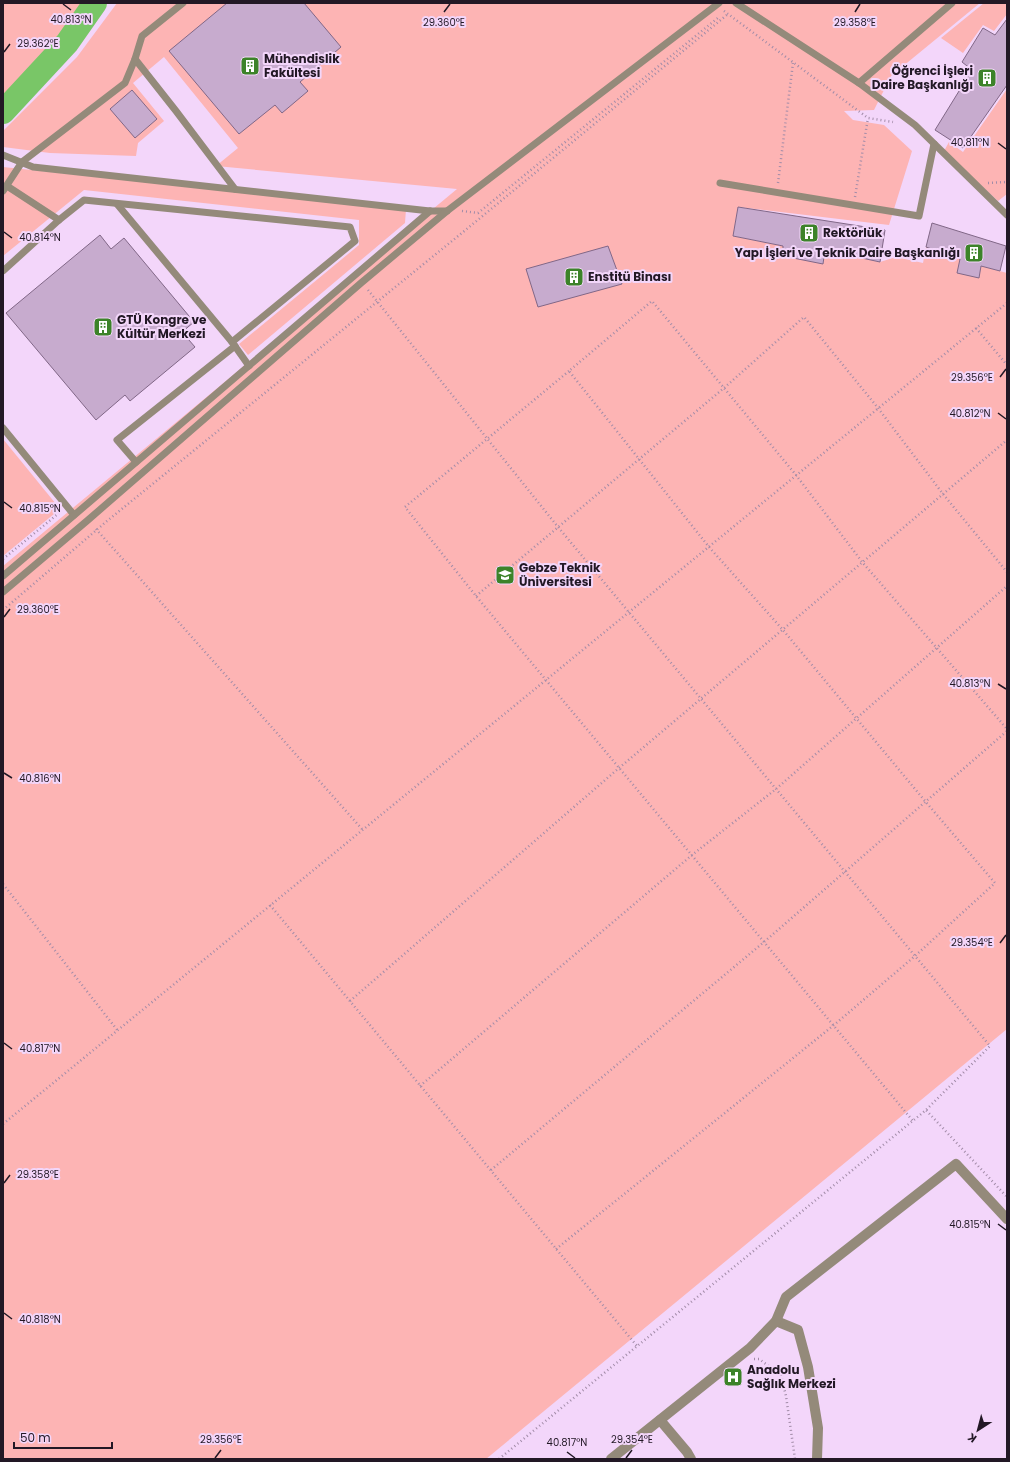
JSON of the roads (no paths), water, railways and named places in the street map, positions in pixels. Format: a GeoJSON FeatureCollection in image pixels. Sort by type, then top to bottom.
{"type":"FeatureCollection","features":[{"type":"Feature","properties":{"kind":"street"},"geometry":{"type":"LineString","coordinates":[[611,1459],[750,1348],[776,1321],[786,1297],[956,1164],[1007,1219]]}},
{"type":"Feature","properties":{"kind":"street"},"geometry":{"type":"LineString","coordinates":[[776,1321],[798,1330],[808,1367],[818,1428],[817,1459]]}},
{"type":"Feature","properties":{"kind":"street"},"geometry":{"type":"LineString","coordinates":[[660,1420],[687,1452],[691,1459]]}},
{"type":"Feature","properties":{"kind":"lane"},"geometry":{"type":"LineString","coordinates":[[59,220],[5,188],[22,162],[124,83],[135,59],[142,36],[183,3]]}},
{"type":"Feature","properties":{"kind":"lane"},"geometry":{"type":"LineString","coordinates":[[736,3],[859,83],[915,125],[1007,215]]}},
{"type":"Feature","properties":{"kind":"lane"},"geometry":{"type":"LineString","coordinates":[[859,83],[952,3]]}},
{"type":"Feature","properties":{"kind":"lane"},"geometry":{"type":"LineString","coordinates":[[3,592],[448,210],[718,4]]}},
{"type":"Feature","properties":{"kind":"lane"},"geometry":{"type":"LineString","coordinates":[[135,59],[236,189]]}},
{"type":"Feature","properties":{"kind":"lane"},"geometry":{"type":"LineString","coordinates":[[720,183],[854,204],[919,216],[934,144]]}},
{"type":"Feature","properties":{"kind":"lane"},"geometry":{"type":"LineString","coordinates":[[3,155],[33,167],[430,211],[448,210]]}},
{"type":"Feature","properties":{"kind":"lane"},"geometry":{"type":"LineString","coordinates":[[3,271],[59,220],[84,200],[350,227],[355,241],[118,440],[136,462]]}},
{"type":"Feature","properties":{"kind":"lane"},"geometry":{"type":"LineString","coordinates":[[117,204],[234,344],[249,366]]}},
{"type":"Feature","properties":{"kind":"lane"},"geometry":{"type":"LineString","coordinates":[[3,576],[430,211]]}},
{"type":"Feature","properties":{"kind":"lane"},"geometry":{"type":"LineString","coordinates":[[3,428],[74,515]]}},
{"type":"Feature","properties":{"kind":"waterway"},"geometry":{"type":"LineString","coordinates":[[3,112],[67,43],[95,3]]}},
{"type":"Feature","properties":{"kind":"place","name":"Mühendislik Fakültesi"},"geometry":{"type":"Point","coordinates":[250,66]}},
{"type":"Feature","properties":{"kind":"place","name":"Öğrenci İşleri Daire Başkanlığı"},"geometry":{"type":"Point","coordinates":[987,78]}},
{"type":"Feature","properties":{"kind":"place","name":"Rektörlük"},"geometry":{"type":"Point","coordinates":[809,233]}},
{"type":"Feature","properties":{"kind":"place","name":"Yapı İşleri ve Teknik Daire Başkanlığı"},"geometry":{"type":"Point","coordinates":[974,253]}},
{"type":"Feature","properties":{"kind":"place","name":"Enstitü Binası"},"geometry":{"type":"Point","coordinates":[574,277]}},
{"type":"Feature","properties":{"kind":"place","name":"GTÜ Kongre ve Kültür Merkezi"},"geometry":{"type":"Point","coordinates":[103,327]}},
{"type":"Feature","properties":{"kind":"place","name":"Gebze Teknik Üniversitesi"},"geometry":{"type":"Point","coordinates":[505,575]}},
{"type":"Feature","properties":{"kind":"place","name":"Anadolu Sağlık Merkezi"},"geometry":{"type":"Point","coordinates":[733,1377]}}]}
